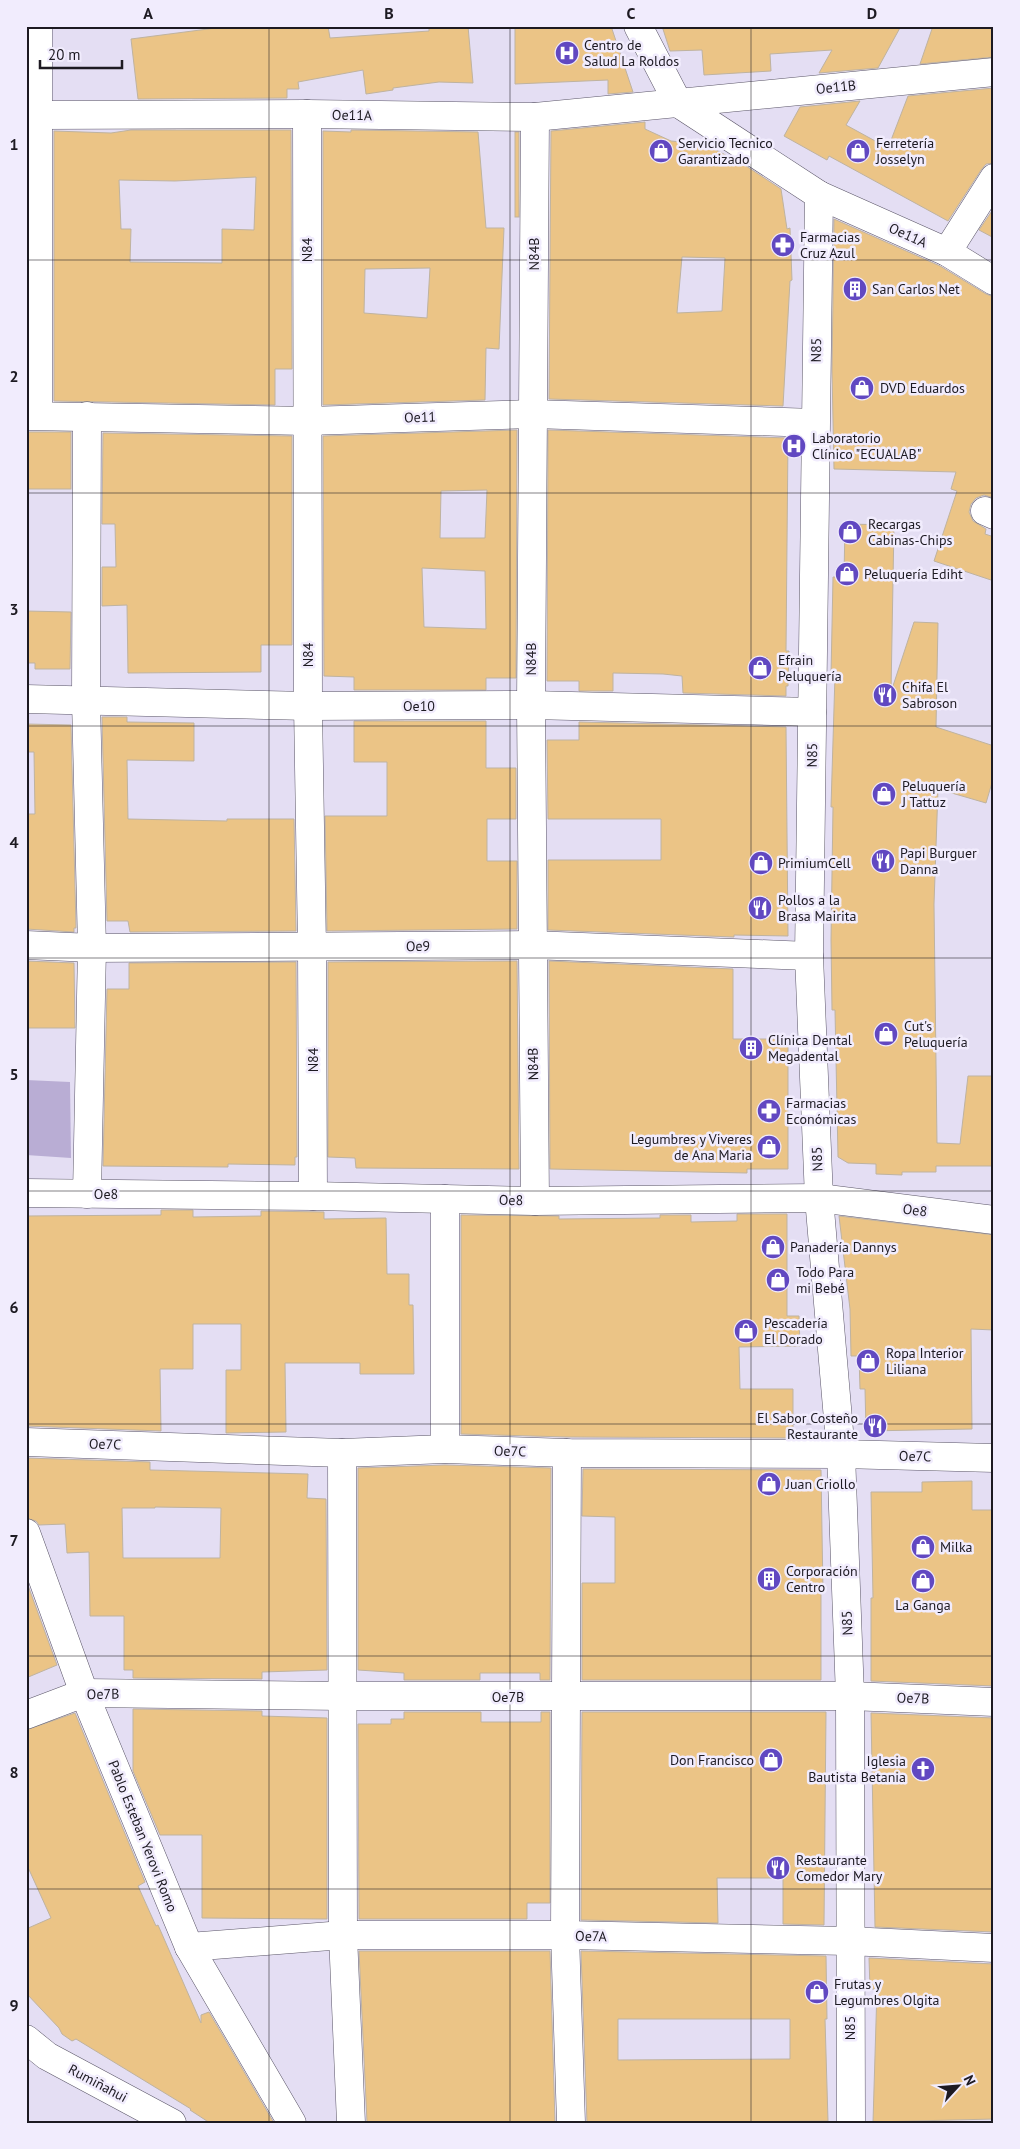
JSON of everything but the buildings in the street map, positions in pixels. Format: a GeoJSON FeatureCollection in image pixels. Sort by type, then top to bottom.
{"type":"FeatureCollection","features":[{"type":"Feature","properties":{"kind":"street"},"geometry":{"type":"LineString","coordinates":[[32,416],[33,116],[38,26]]}},
{"type":"Feature","properties":{"kind":"street"},"geometry":{"type":"LineString","coordinates":[[638,26],[678,103]]}},
{"type":"Feature","properties":{"kind":"street","name":"Oe11B"},"geometry":{"type":"LineString","coordinates":[[678,103],[994,72]]}},
{"type":"Feature","properties":{"kind":"street","name":"Oe11A"},"geometry":{"type":"LineString","coordinates":[[33,116],[307,114],[535,117],[678,103],[819,195],[947,252],[994,281]]}},
{"type":"Feature","properties":{"kind":"street","name":"N84"},"geometry":{"type":"LineString","coordinates":[[307,114],[308,706],[312,947],[313,1196]]}},
{"type":"Feature","properties":{"kind":"street","name":"N84B"},"geometry":{"type":"LineString","coordinates":[[535,117],[531,705],[535,1201]]}},
{"type":"Feature","properties":{"kind":"street"},"geometry":{"type":"LineString","coordinates":[[947,252],[994,178]]}},
{"type":"Feature","properties":{"kind":"street","name":"N85"},"geometry":{"type":"LineString","coordinates":[[819,195],[809,956],[818,1198],[841,1454],[850,1696],[849,1941],[851,2123]]}},
{"type":"Feature","properties":{"kind":"street","name":"Oe11"},"geometry":{"type":"LineString","coordinates":[[32,416],[308,420],[533,414],[815,423]]}},
{"type":"Feature","properties":{"kind":"street"},"geometry":{"type":"LineString","coordinates":[[87,416],[86,700],[92,948],[87,1194]]}},
{"type":"Feature","properties":{"kind":"street","name":"Oe10"},"geometry":{"type":"LineString","coordinates":[[26,699],[308,706],[531,705],[812,712]]}},
{"type":"Feature","properties":{"kind":"street","name":"Oe9"},"geometry":{"type":"LineString","coordinates":[[26,945],[92,948],[532,945],[809,956]]}},
{"type":"Feature","properties":{"kind":"street","name":"Oe8"},"geometry":{"type":"LineString","coordinates":[[26,1193],[313,1196],[535,1201],[818,1198],[994,1220]]}},
{"type":"Feature","properties":{"kind":"street"},"geometry":{"type":"LineString","coordinates":[[445,1199],[446,1449]]}},
{"type":"Feature","properties":{"kind":"street","name":"Oe7C"},"geometry":{"type":"LineString","coordinates":[[26,1442],[342,1453],[446,1449],[568,1454],[841,1454],[994,1458]]}},
{"type":"Feature","properties":{"kind":"street"},"geometry":{"type":"LineString","coordinates":[[342,1453],[343,1936],[351,2123]]}},
{"type":"Feature","properties":{"kind":"street"},"geometry":{"type":"LineString","coordinates":[[568,1454],[565,1935],[571,2123]]}},
{"type":"Feature","properties":{"kind":"street","name":"Pablo Esteban Yerovi Romo"},"geometry":{"type":"LineString","coordinates":[[26,1533],[84,1693],[188,1947],[292,2123]]}},
{"type":"Feature","properties":{"kind":"street","name":"Oe7B"},"geometry":{"type":"LineString","coordinates":[[26,1715],[84,1693],[567,1697],[850,1696],[994,1702]]}},
{"type":"Feature","properties":{"kind":"street","name":"Oe7A"},"geometry":{"type":"LineString","coordinates":[[188,1947],[343,1936],[565,1935],[849,1941],[994,1948]]}},
{"type":"Feature","properties":{"kind":"street","name":"Rumiñahui"},"geometry":{"type":"LineString","coordinates":[[26,2039],[47,2056],[172,2123]]}},
{"type":"Feature","properties":{"kind":"shaded area"},"geometry":{"type":"Polygon","coordinates":[[[26,1080],[70,1082],[71,1158],[26,1155],[26,1080]]]}},
{"type":"Feature","properties":{"kind":"place","name":"Centro de Salud La Roldos"},"geometry":{"type":"Point","coordinates":[567,53]}},
{"type":"Feature","properties":{"kind":"place","name":"Servicio Tecnico Garantizado"},"geometry":{"type":"Point","coordinates":[661,151]}},
{"type":"Feature","properties":{"kind":"place","name":"Ferretería Josselyn"},"geometry":{"type":"Point","coordinates":[858,151]}},
{"type":"Feature","properties":{"kind":"place","name":"Farmacias Cruz Azul"},"geometry":{"type":"Point","coordinates":[783,245]}},
{"type":"Feature","properties":{"kind":"place","name":"San Carlos Net"},"geometry":{"type":"Point","coordinates":[855,289]}},
{"type":"Feature","properties":{"kind":"place","name":"DVD Eduardos"},"geometry":{"type":"Point","coordinates":[862,388]}},
{"type":"Feature","properties":{"kind":"place","name":"Laboratorio Clínico \"ECUALAB\""},"geometry":{"type":"Point","coordinates":[794,446]}},
{"type":"Feature","properties":{"kind":"place","name":"Recargas Cabinas-Chips"},"geometry":{"type":"Point","coordinates":[850,532]}},
{"type":"Feature","properties":{"kind":"place","name":"Peluquería Ediht"},"geometry":{"type":"Point","coordinates":[847,574]}},
{"type":"Feature","properties":{"kind":"place","name":"Efrain Peluquería"},"geometry":{"type":"Point","coordinates":[760,668]}},
{"type":"Feature","properties":{"kind":"place","name":"Chifa El Sabroson"},"geometry":{"type":"Point","coordinates":[885,695]}},
{"type":"Feature","properties":{"kind":"place","name":"Peluquería J Tattuz"},"geometry":{"type":"Point","coordinates":[884,794]}},
{"type":"Feature","properties":{"kind":"place","name":"Papi Burguer Danna"},"geometry":{"type":"Point","coordinates":[883,861]}},
{"type":"Feature","properties":{"kind":"place","name":"PrimiumCell"},"geometry":{"type":"Point","coordinates":[761,863]}},
{"type":"Feature","properties":{"kind":"place","name":"Pollos a la Brasa Mairita"},"geometry":{"type":"Point","coordinates":[760,908]}},
{"type":"Feature","properties":{"kind":"place","name":"Cut's Peluquería"},"geometry":{"type":"Point","coordinates":[886,1034]}},
{"type":"Feature","properties":{"kind":"place","name":"Clínica Dental Megadental"},"geometry":{"type":"Point","coordinates":[751,1048]}},
{"type":"Feature","properties":{"kind":"place","name":"Farmacias Económicas"},"geometry":{"type":"Point","coordinates":[769,1111]}},
{"type":"Feature","properties":{"kind":"place","name":"Legumbres y Viveres de Ana Maria"},"geometry":{"type":"Point","coordinates":[769,1147]}},
{"type":"Feature","properties":{"kind":"place","name":"Panadería Dannys"},"geometry":{"type":"Point","coordinates":[773,1247]}},
{"type":"Feature","properties":{"kind":"place","name":"Todo Para mi Bebé"},"geometry":{"type":"Point","coordinates":[778,1280]}},
{"type":"Feature","properties":{"kind":"place","name":"Pescadería El Dorado"},"geometry":{"type":"Point","coordinates":[746,1331]}},
{"type":"Feature","properties":{"kind":"place","name":"Ropa Interior Liliana"},"geometry":{"type":"Point","coordinates":[868,1361]}},
{"type":"Feature","properties":{"kind":"place","name":"El Sabor Costeño Restaurante"},"geometry":{"type":"Point","coordinates":[875,1426]}},
{"type":"Feature","properties":{"kind":"place","name":"Juan Criollo"},"geometry":{"type":"Point","coordinates":[769,1484]}},
{"type":"Feature","properties":{"kind":"place","name":"Milka"},"geometry":{"type":"Point","coordinates":[923,1547]}},
{"type":"Feature","properties":{"kind":"place","name":"Corporación Centro"},"geometry":{"type":"Point","coordinates":[769,1579]}},
{"type":"Feature","properties":{"kind":"place","name":"La Ganga"},"geometry":{"type":"Point","coordinates":[923,1581]}},
{"type":"Feature","properties":{"kind":"place","name":"Don Francisco"},"geometry":{"type":"Point","coordinates":[771,1760]}},
{"type":"Feature","properties":{"kind":"place","name":"Iglesia Bautista Betania"},"geometry":{"type":"Point","coordinates":[923,1769]}},
{"type":"Feature","properties":{"kind":"place","name":"Restaurante Comedor Mary"},"geometry":{"type":"Point","coordinates":[778,1868]}},
{"type":"Feature","properties":{"kind":"place","name":"Frutas y Legumbres Olgita"},"geometry":{"type":"Point","coordinates":[817,1992]}}]}
